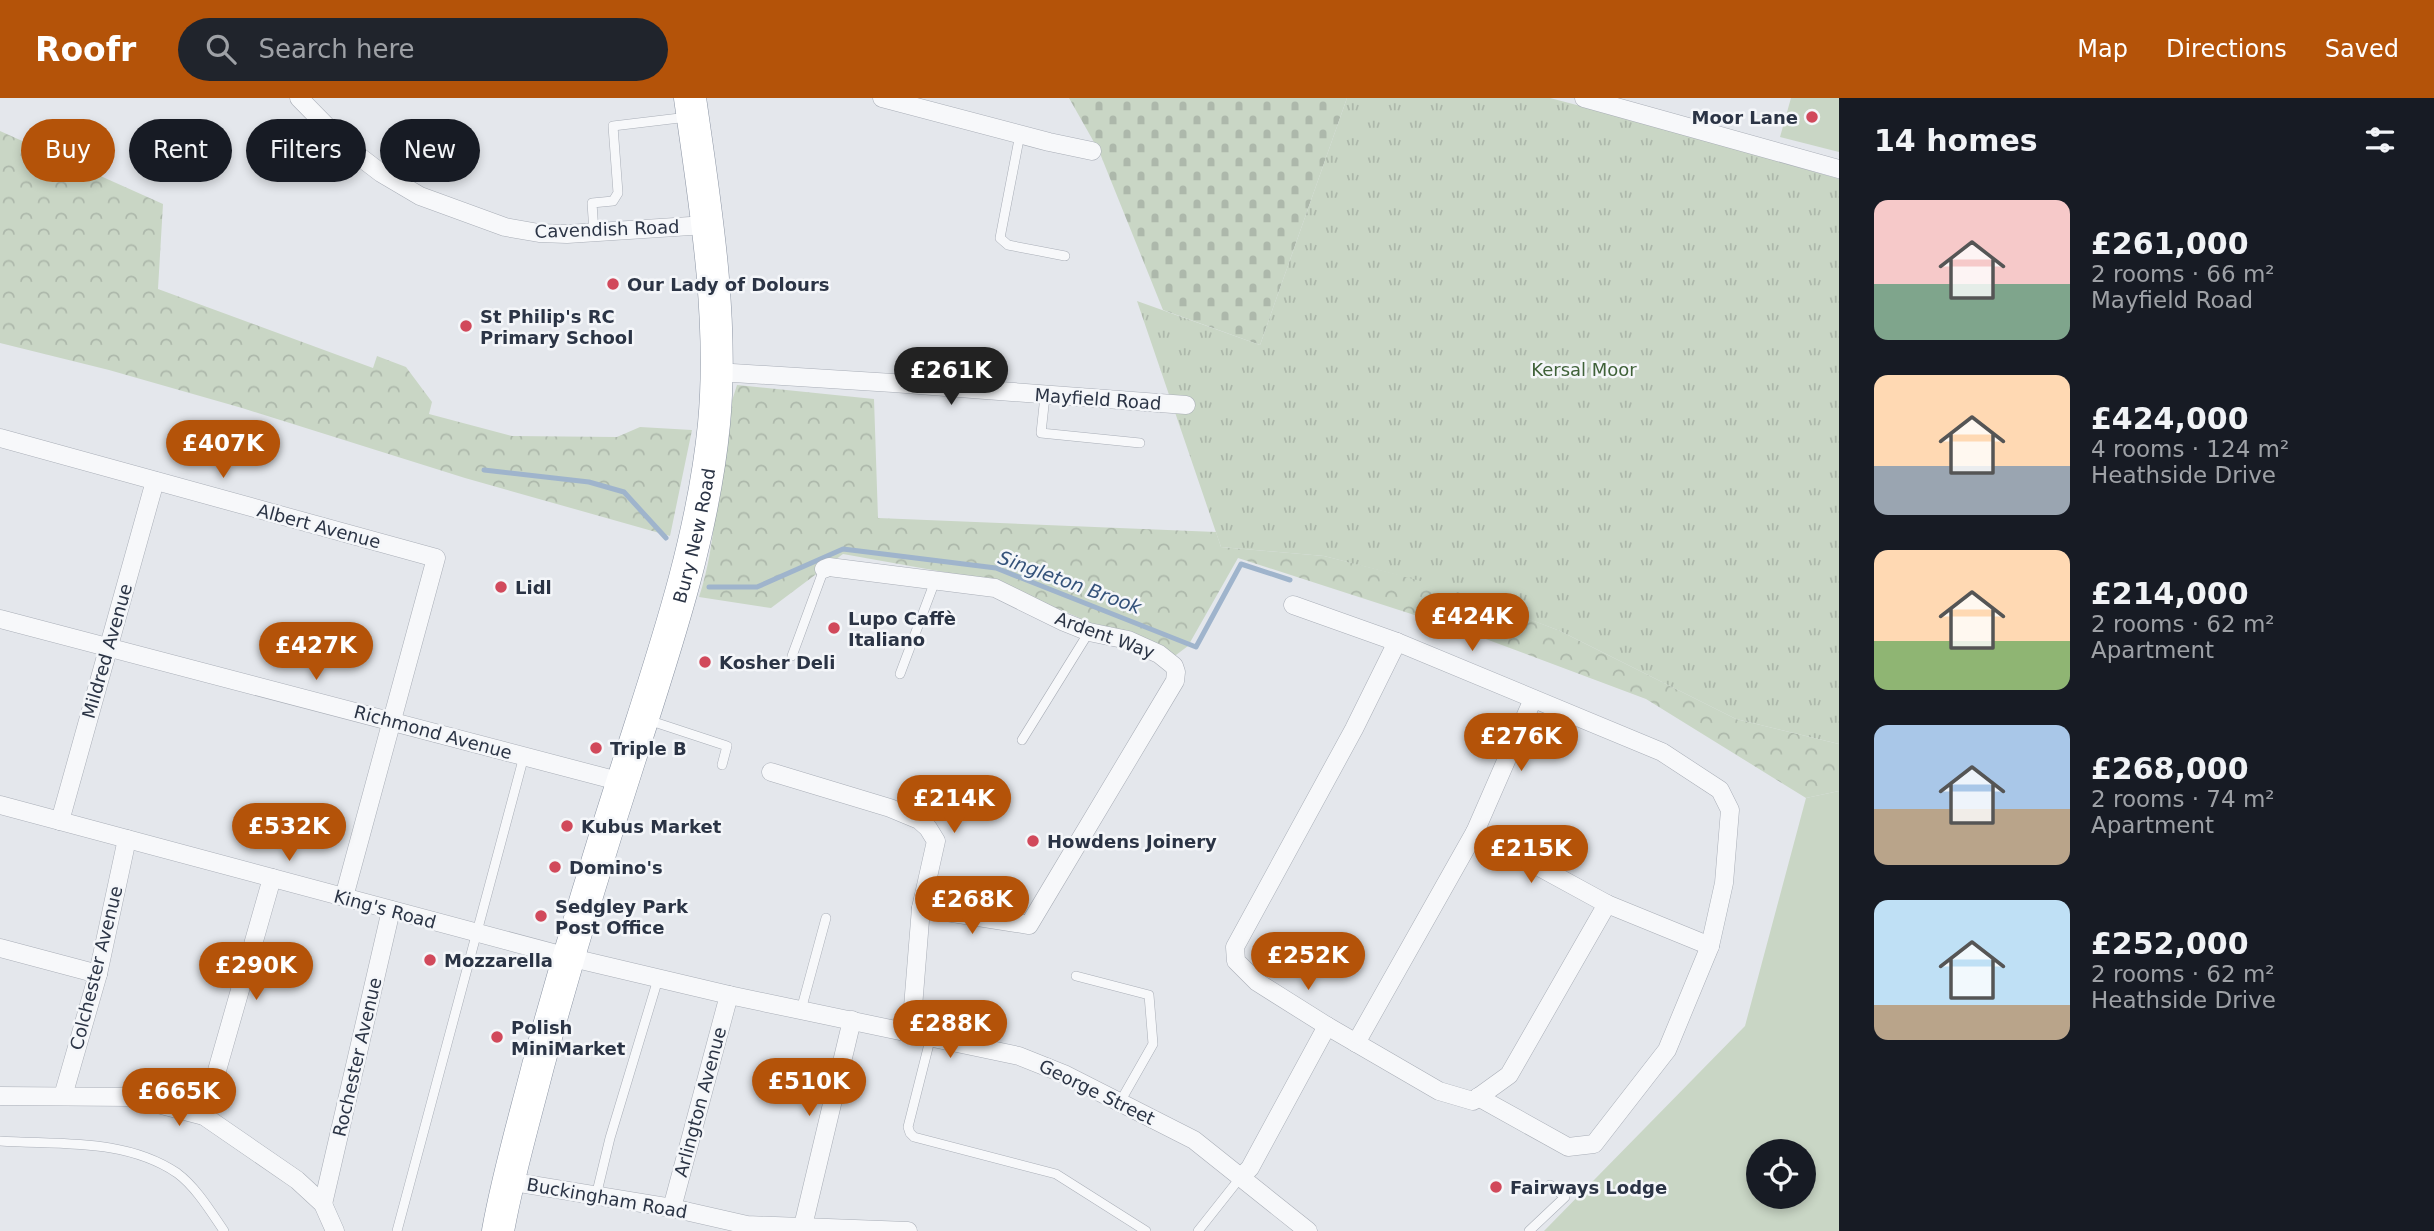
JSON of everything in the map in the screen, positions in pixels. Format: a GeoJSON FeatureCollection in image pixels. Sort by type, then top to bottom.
{"type":"FeatureCollection","features":[{"type":"Feature","properties":{"kind":"highway","name":"Bury New Road"},"geometry":{"type":"LineString","coordinates":[[507,1181],[568,957],[660,664],[697,527],[708,475],[717,372],[713,286],[692,107]]}},
{"type":"Feature","properties":{"kind":"highway"},"geometry":{"type":"LineString","coordinates":[[498,1231],[507,1181]]}},
{"type":"Feature","properties":{"kind":"street","name":"Cavendish Road"},"geometry":{"type":"LineString","coordinates":[[299,98],[347,147],[381,173],[420,196],[522,231],[594,232],[706,225]]}},
{"type":"Feature","properties":{"kind":"street"},"geometry":{"type":"LineString","coordinates":[[882,98],[1091,151]]}},
{"type":"Feature","properties":{"kind":"street"},"geometry":{"type":"LineString","coordinates":[[1584,98],[1839,169]]}},
{"type":"Feature","properties":{"kind":"street","name":"Mayfield Road"},"geometry":{"type":"LineString","coordinates":[[717,372],[1186,405]]}},
{"type":"Feature","properties":{"kind":"street","name":"Albert Avenue"},"geometry":{"type":"LineString","coordinates":[[0,438],[436,558],[392,721]]}},
{"type":"Feature","properties":{"kind":"street","name":"Mildred Avenue"},"geometry":{"type":"LineString","coordinates":[[60,821],[155,481]]}},
{"type":"Feature","properties":{"kind":"street","name":"Ardent Way"},"geometry":{"type":"LineString","coordinates":[[824,569],[829,567],[995,588],[1064,622],[1089,632],[1128,640],[1163,656],[1174,666],[1176,672],[1175,681],[1029,925],[921,908]]}},
{"type":"Feature","properties":{"kind":"street"},"geometry":{"type":"LineString","coordinates":[[1293,605],[1397,642],[1662,752],[1720,790],[1730,810],[1724,883],[1710,946],[1667,1050],[1594,1144],[1568,1147],[1478,1097]]}},
{"type":"Feature","properties":{"kind":"street","name":"Richmond Avenue"},"geometry":{"type":"LineString","coordinates":[[0,619],[622,782]]}},
{"type":"Feature","properties":{"kind":"street"},"geometry":{"type":"LineString","coordinates":[[1397,642],[1354,729],[1236,947],[1236,961],[1257,982],[1327,1026],[1439,1091],[1473,1101],[1509,1075],[1607,904]]}},
{"type":"Feature","properties":{"kind":"street"},"geometry":{"type":"LineString","coordinates":[[1356,1043],[1475,832],[1533,699]]}},
{"type":"Feature","properties":{"kind":"street"},"geometry":{"type":"LineString","coordinates":[[344,897],[392,721]]}},
{"type":"Feature","properties":{"kind":"street"},"geometry":{"type":"LineString","coordinates":[[771,772],[890,808],[919,820],[936,841],[921,908],[911,1032]]}},
{"type":"Feature","properties":{"kind":"street","name":"King's Road"},"geometry":{"type":"LineString","coordinates":[[0,805],[568,957]]}},
{"type":"Feature","properties":{"kind":"street"},"geometry":{"type":"LineString","coordinates":[[1475,832],[1607,904],[1710,946]]}},
{"type":"Feature","properties":{"kind":"street","name":"Colchester Avenue"},"geometry":{"type":"LineString","coordinates":[[63,1096],[98,974],[127,839]]}},
{"type":"Feature","properties":{"kind":"street"},"geometry":{"type":"LineString","coordinates":[[204,1116],[272,878]]}},
{"type":"Feature","properties":{"kind":"street","name":"Rochester Avenue"},"geometry":{"type":"LineString","coordinates":[[323,1204],[391,910]]}},
{"type":"Feature","properties":{"kind":"street"},"geometry":{"type":"LineString","coordinates":[[0,948],[98,974]]}},
{"type":"Feature","properties":{"kind":"street","name":"George Street"},"geometry":{"type":"LineString","coordinates":[[568,957],[729,995],[931,1036],[1031,1060],[1064,1073],[1194,1140],[1308,1231]]}},
{"type":"Feature","properties":{"kind":"street","name":"Arlington Avenue"},"geometry":{"type":"LineString","coordinates":[[672,1208],[729,995]]}},
{"type":"Feature","properties":{"kind":"street"},"geometry":{"type":"LineString","coordinates":[[803,1226],[852,1020]]}},
{"type":"Feature","properties":{"kind":"street"},"geometry":{"type":"LineString","coordinates":[[1240,1178],[1250,1168],[1327,1026]]}},
{"type":"Feature","properties":{"kind":"street"},"geometry":{"type":"LineString","coordinates":[[0,1096],[131,1097],[204,1116],[297,1180],[323,1204],[335,1231]]}},
{"type":"Feature","properties":{"kind":"street","name":"Buckingham Road"},"geometry":{"type":"LineString","coordinates":[[507,1181],[672,1208],[746,1228],[803,1226],[899,1231]]}},
{"type":"Feature","properties":{"kind":"lane"},"geometry":{"type":"LineString","coordinates":[[594,232],[592,203],[613,201],[618,193],[613,126],[692,107]]}},
{"type":"Feature","properties":{"kind":"lane"},"geometry":{"type":"LineString","coordinates":[[1020,134],[1000,238],[1009,245],[1065,256]]}},
{"type":"Feature","properties":{"kind":"lane"},"geometry":{"type":"LineString","coordinates":[[1045,396],[1041,433],[1140,443]]}},
{"type":"Feature","properties":{"kind":"lane"},"geometry":{"type":"LineString","coordinates":[[792,656],[824,569]]}},
{"type":"Feature","properties":{"kind":"lane"},"geometry":{"type":"LineString","coordinates":[[900,674],[935,581]]}},
{"type":"Feature","properties":{"kind":"lane"},"geometry":{"type":"LineString","coordinates":[[1022,740],[1089,632]]}},
{"type":"Feature","properties":{"kind":"lane"},"geometry":{"type":"LineString","coordinates":[[643,718],[727,746],[722,765]]}},
{"type":"Feature","properties":{"kind":"lane"},"geometry":{"type":"LineString","coordinates":[[397,1231],[524,756]]}},
{"type":"Feature","properties":{"kind":"lane"},"geometry":{"type":"LineString","coordinates":[[801,1010],[826,918]]}},
{"type":"Feature","properties":{"kind":"lane"},"geometry":{"type":"LineString","coordinates":[[1076,976],[1149,995],[1153,1044],[1120,1102]]}},
{"type":"Feature","properties":{"kind":"lane"},"geometry":{"type":"LineString","coordinates":[[596,1196],[610,1138],[658,979]]}},
{"type":"Feature","properties":{"kind":"lane"},"geometry":{"type":"LineString","coordinates":[[931,1036],[908,1127],[914,1138],[1056,1174],[1146,1231]]}},
{"type":"Feature","properties":{"kind":"lane"},"geometry":{"type":"LineString","coordinates":[[0,1141],[80,1143],[146,1156],[178,1174],[202,1200],[224,1231]]}},
{"type":"Feature","properties":{"kind":"lane"},"geometry":{"type":"LineString","coordinates":[[1198,1231],[1240,1178]]}},
{"type":"Feature","properties":{"kind":"lane"},"geometry":{"type":"LineString","coordinates":[[1529,1231],[1565,1197],[1550,1185]]}},
{"type":"Feature","properties":{"kind":"green space"},"geometry":{"type":"Polygon","coordinates":[[[1069,98],[1347,98],[1260,345],[1163,310],[1099,151],[1069,98]]]}},
{"type":"Feature","properties":{"kind":"green space","name":"Kersal Moor"},"geometry":{"type":"Polygon","coordinates":[[[1347,98],[1550,98],[1839,179],[1839,744],[1736,719],[1560,631],[1444,587],[1324,556],[1221,547],[1137,301],[1260,345],[1347,98]]]}},
{"type":"Feature","properties":{"kind":"green space","name":"Moor Lane"},"geometry":{"type":"Polygon","coordinates":[[[1791,98],[1839,98],[1839,152],[1780,137],[1791,98]]]}},
{"type":"Feature","properties":{"kind":"green space"},"geometry":{"type":"Polygon","coordinates":[[[0,131],[21,140],[21,182],[114,182],[163,204],[158,289],[373,368],[377,356],[406,367],[432,402],[429,414],[512,436],[617,437],[640,427],[692,430],[670,536],[465,478],[242,408],[109,370],[0,343],[0,131]]]}},
{"type":"Feature","properties":{"kind":"green space"},"geometry":{"type":"Polygon","coordinates":[[[737,385],[874,399],[878,518],[1216,532],[1221,547],[1324,556],[1444,586],[1560,631],[1736,719],[1839,744],[1839,791],[1806,798],[1646,699],[1467,632],[1238,558],[1188,646],[1172,658],[994,581],[843,554],[771,608],[699,597],[711,545],[724,437],[737,385]]]}},
{"type":"Feature","properties":{"kind":"green space"},"geometry":{"type":"Polygon","coordinates":[[[1839,791],[1839,1231],[1544,1231],[1745,1026],[1806,798],[1839,791]]]}},
{"type":"Feature","properties":{"kind":"waterway","name":"Singleton Brook"},"geometry":{"type":"LineString","coordinates":[[484,470],[589,482],[624,492],[666,538]]}},
{"type":"Feature","properties":{"kind":"waterway","name":"Singleton Brook"},"geometry":{"type":"LineString","coordinates":[[709,587],[757,587],[843,549],[996,568],[1196,647],[1241,564],[1290,580]]}},
{"type":"Feature","properties":{"kind":"place","name":"Moor Lane"},"geometry":{"type":"Point","coordinates":[1812,117]}},
{"type":"Feature","properties":{"kind":"place","name":"Our Lady of Dolours"},"geometry":{"type":"Point","coordinates":[613,284]}},
{"type":"Feature","properties":{"kind":"place","name":"St Philip's RC Primary School"},"geometry":{"type":"Point","coordinates":[466,326]}},
{"type":"Feature","properties":{"kind":"place","name":"Lidl"},"geometry":{"type":"Point","coordinates":[501,587]}},
{"type":"Feature","properties":{"kind":"place","name":"Lupo Caffè Italiano"},"geometry":{"type":"Point","coordinates":[834,628]}},
{"type":"Feature","properties":{"kind":"place","name":"Kosher Deli"},"geometry":{"type":"Point","coordinates":[705,662]}},
{"type":"Feature","properties":{"kind":"place","name":"Triple B"},"geometry":{"type":"Point","coordinates":[596,748]}},
{"type":"Feature","properties":{"kind":"place","name":"Kubus Market"},"geometry":{"type":"Point","coordinates":[567,826]}},
{"type":"Feature","properties":{"kind":"place","name":"Howdens Joinery"},"geometry":{"type":"Point","coordinates":[1033,841]}},
{"type":"Feature","properties":{"kind":"place","name":"Domino's"},"geometry":{"type":"Point","coordinates":[555,867]}},
{"type":"Feature","properties":{"kind":"place","name":"Sedgley Park Post Office"},"geometry":{"type":"Point","coordinates":[541,916]}},
{"type":"Feature","properties":{"kind":"place","name":"Mozzarella"},"geometry":{"type":"Point","coordinates":[430,960]}},
{"type":"Feature","properties":{"kind":"place","name":"Polish MiniMarket"},"geometry":{"type":"Point","coordinates":[497,1037]}},
{"type":"Feature","properties":{"kind":"place","name":"Fairways Lodge"},"geometry":{"type":"Point","coordinates":[1496,1187]}}]}
